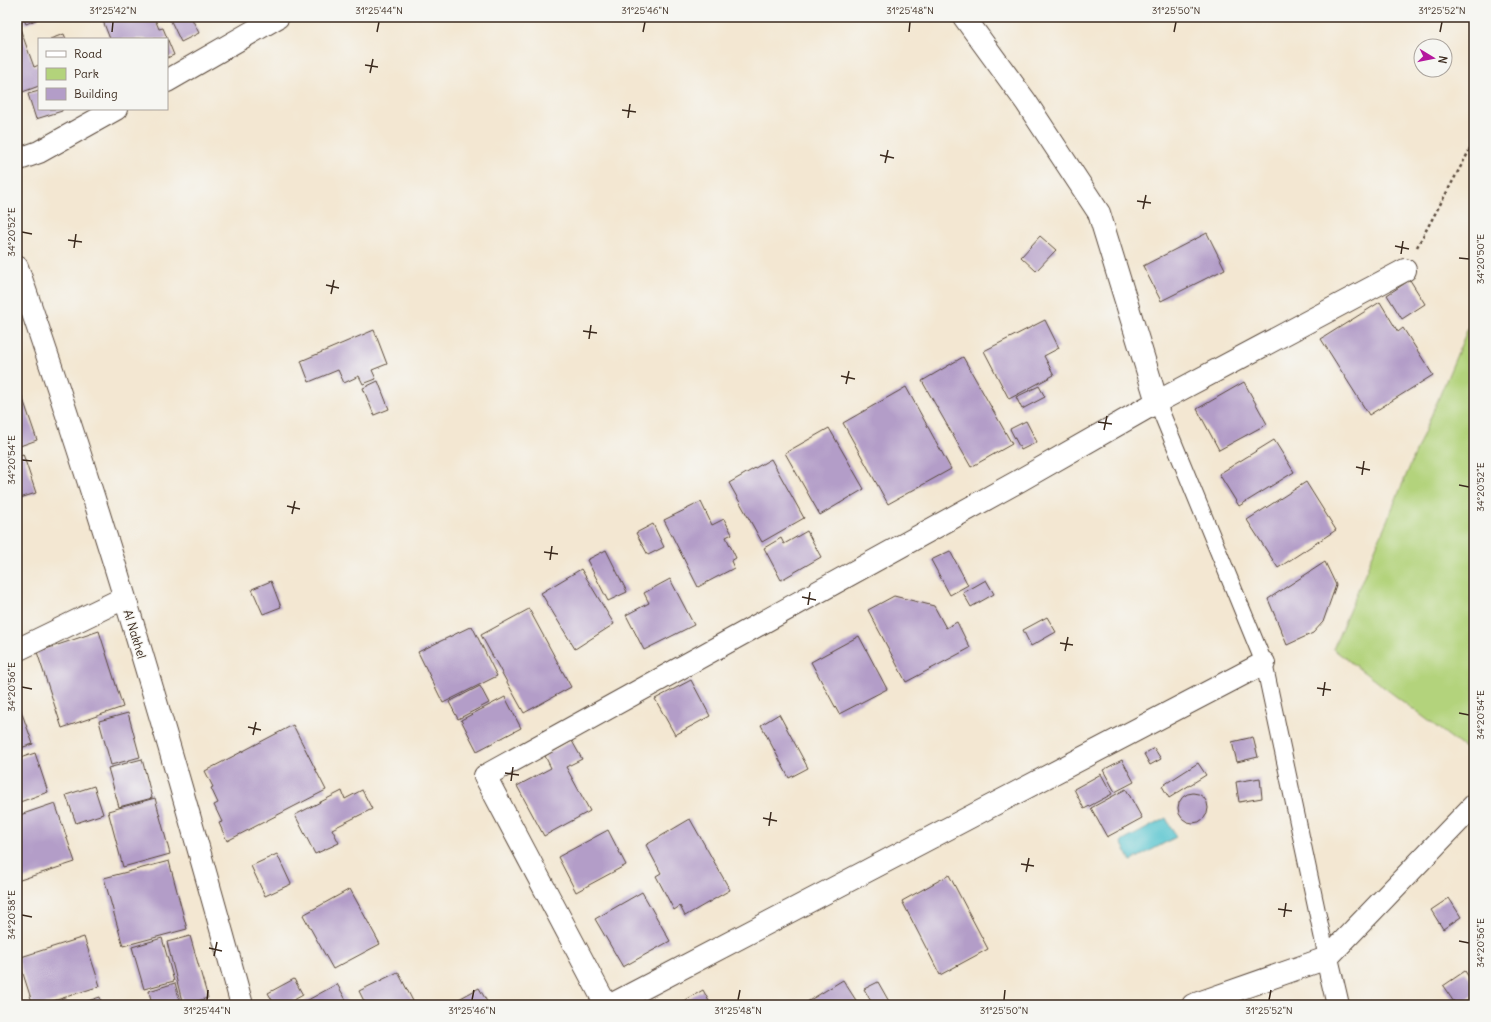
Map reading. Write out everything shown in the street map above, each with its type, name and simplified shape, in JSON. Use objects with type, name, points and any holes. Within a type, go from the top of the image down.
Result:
[{"type":"street","points":[[168,80],[278,17]]},
{"type":"street","points":[[964,17],[1026,102],[1099,213],[1157,402]]},
{"type":"street","points":[[17,160],[39,152],[114,110]]},
{"type":"street","name":"Al Nakhel","points":[[17,267],[54,373],[124,598],[200,852],[242,1005]]},
{"type":"street","points":[[606,1005],[485,776],[1017,482],[1157,402],[1405,270]]},
{"type":"street","points":[[17,650],[124,598]]},
{"type":"street","points":[[610,1005],[1264,663]]},
{"type":"street","points":[[1193,1005],[1327,958],[1474,805]]},
{"type":"street","points":[[1327,958],[1338,1005]]},
{"type":"lane","points":[[1157,402],[1264,663],[1327,958]]},
{"type":"path","points":[[1405,270],[1474,142]]},
{"type":"green space","points":[[1474,314],[1474,755],[1333,649]]},
{"type":"water","points":[[1166,818],[1176,837],[1131,861],[1121,842]]},
{"type":"building","points":[[23,17],[38,17],[38,19],[26,24]]},
{"type":"building","points":[[154,17],[159,29],[163,28],[167,38],[110,38],[103,21],[109,18]]},
{"type":"building","points":[[175,17],[191,17],[199,33],[181,42],[170,19]]},
{"type":"building","points":[[17,20],[34,67],[38,65],[38,86],[17,94]]},
{"type":"building","points":[[64,34],[66,38],[53,38]]},
{"type":"building","points":[[168,40],[174,55],[168,58]]},
{"type":"building","points":[[38,91],[38,110],[62,111],[36,119],[28,94]]},
{"type":"building","points":[[1207,233],[1225,269],[1161,301],[1143,266]]},
{"type":"building","points":[[1040,236],[1056,250],[1036,271],[1021,257]]},
{"type":"building","points":[[1410,280],[1425,304],[1402,319],[1387,295]]},
{"type":"building","points":[[1380,302],[1398,332],[1403,328],[1433,375],[1369,415],[1321,339]]},
{"type":"building","points":[[1045,320],[1059,348],[1044,356],[1054,375],[1009,399],[984,351]]},
{"type":"building","points":[[374,330],[387,364],[372,370],[376,379],[363,384],[359,376],[344,383],[338,370],[309,382],[301,361]]},
{"type":"building","points":[[963,357],[1012,444],[971,467],[922,381]]},
{"type":"building","points":[[378,381],[389,409],[374,415],[363,388]]},
{"type":"building","points":[[1244,382],[1267,424],[1219,450],[1197,409]]},
{"type":"building","points":[[1039,386],[1045,397],[1022,409],[1016,397]]},
{"type":"building","points":[[906,387],[951,469],[888,504],[843,423]]},
{"type":"building","points":[[22,396],[37,440],[17,447],[17,397]]},
{"type":"building","points":[[1026,421],[1037,442],[1021,450],[1010,429]]},
{"type":"building","points":[[829,428],[864,489],[820,515],[785,453]]},
{"type":"building","points":[[1274,440],[1294,472],[1239,506],[1219,474]]},
{"type":"building","points":[[23,454],[36,493],[17,499],[17,456]]},
{"type":"building","points":[[771,459],[804,518],[762,542],[729,483]]},
{"type":"building","points":[[1306,482],[1336,530],[1278,568],[1247,520]]},
{"type":"building","points":[[701,502],[712,525],[724,519],[732,534],[726,537],[736,558],[731,561],[734,568],[698,587],[664,520]]},
{"type":"building","points":[[653,524],[664,547],[648,555],[636,533]]},
{"type":"building","points":[[807,531],[821,557],[781,580],[764,548],[781,538],[784,544]]},
{"type":"building","points":[[606,550],[627,592],[608,601],[587,560]]},
{"type":"building","points":[[950,551],[968,585],[950,595],[931,560]]},
{"type":"building","points":[[1325,562],[1336,585],[1323,622],[1313,633],[1287,645],[1268,599]]},
{"type":"building","points":[[581,569],[614,624],[575,649],[541,593]]},
{"type":"building","points":[[670,579],[694,625],[644,650],[626,615],[649,603],[644,593]]},
{"type":"building","points":[[986,580],[994,594],[971,607],[963,593]]},
{"type":"building","points":[[271,581],[281,607],[263,614],[252,589]]},
{"type":"building","points":[[894,596],[934,606],[946,628],[957,622],[970,648],[906,682],[868,610]]},
{"type":"building","points":[[529,609],[571,687],[524,713],[481,635]]},
{"type":"building","points":[[1047,617],[1056,632],[1031,646],[1023,630]]},
{"type":"building","points":[[472,626],[497,676],[443,703],[418,652]]},
{"type":"building","points":[[99,631],[123,707],[62,728],[37,652]]},
{"type":"building","points":[[859,636],[887,689],[839,714],[811,662]]},
{"type":"building","points":[[691,680],[710,716],[675,735],[655,699]]},
{"type":"building","points":[[480,686],[489,703],[458,719],[449,702]]},
{"type":"building","points":[[505,697],[521,728],[477,751],[461,720]]},
{"type":"building","points":[[17,700],[33,744],[17,749]]},
{"type":"building","points":[[128,713],[140,757],[111,765],[99,721]]},
{"type":"building","points":[[779,714],[808,768],[789,778],[761,725]]},
{"type":"building","points":[[293,725],[326,790],[227,841],[219,823],[222,822],[214,805],[218,803],[211,788],[213,787],[205,771]]},
{"type":"building","points":[[1253,737],[1258,757],[1237,762],[1232,742]]},
{"type":"building","points":[[572,741],[582,759],[566,767],[590,811],[544,836],[517,786],[551,768],[545,756]]},
{"type":"building","points":[[1154,748],[1161,759],[1150,765],[1144,754]]},
{"type":"building","points":[[35,753],[48,792],[17,803],[17,759]]},
{"type":"building","points":[[142,759],[152,798],[119,807],[108,768]]},
{"type":"building","points":[[1122,760],[1134,782],[1115,792],[1103,770]]},
{"type":"building","points":[[1198,763],[1206,775],[1169,798],[1162,786]]},
{"type":"building","points":[[1101,774],[1112,794],[1084,809],[1074,789]]},
{"type":"building","points":[[1260,778],[1262,798],[1239,802],[1236,782]]},
{"type":"building","points":[[94,786],[103,814],[76,823],[66,795]]},
{"type":"building","points":[[1126,789],[1142,818],[1107,837],[1091,808]]},
{"type":"building","points":[[362,790],[372,809],[332,829],[339,843],[315,854],[295,815],[342,791],[345,799]]},
{"type":"building","points":[[1193,793],[1204,797],[1208,808],[1204,819],[1193,823],[1182,819],[1178,808],[1182,797]]},
{"type":"building","points":[[155,798],[170,854],[123,867],[108,811]]},
{"type":"building","points":[[55,803],[75,862],[17,881],[17,816]]},
{"type":"building","points":[[690,819],[730,890],[685,916],[680,906],[674,910],[656,876],[661,873],[646,845]]},
{"type":"building","points":[[608,830],[626,865],[576,892],[558,857]]},
{"type":"building","points":[[277,854],[291,884],[265,896],[251,866]]},
{"type":"building","points":[[169,861],[187,929],[123,946],[104,878]]},
{"type":"building","points":[[949,875],[988,949],[940,975],[902,901]]},
{"type":"building","points":[[350,889],[380,944],[333,969],[303,915]]},
{"type":"building","points":[[642,892],[670,941],[623,967],[595,919]]},
{"type":"building","points":[[1449,898],[1461,917],[1443,929],[1431,910]]},
{"type":"building","points":[[190,936],[208,998],[183,1005],[167,942]]},
{"type":"building","points":[[84,937],[100,986],[41,1005],[33,1005],[18,958]]},
{"type":"building","points":[[162,938],[174,981],[144,989],[132,947]]},
{"type":"building","points":[[1465,971],[1474,985],[1474,995],[1460,1005],[1456,1005],[1443,986]]},
{"type":"building","points":[[398,972],[415,1005],[366,1005],[359,991]]},
{"type":"building","points":[[294,979],[303,995],[285,1005],[275,1005],[268,993]]},
{"type":"building","points":[[843,980],[859,1005],[802,1005]]},
{"type":"building","points":[[878,982],[891,1005],[873,1005],[864,989]]},
{"type":"building","points":[[175,983],[181,1005],[152,1005],[149,991]]},
{"type":"building","points":[[337,984],[349,1005],[299,1005]]},
{"type":"building","points":[[479,988],[489,1005],[448,1005]]},
{"type":"building","points":[[703,990],[711,1005],[677,1005]]},
{"type":"building","points":[[100,997],[102,1005],[76,1005]]}]
